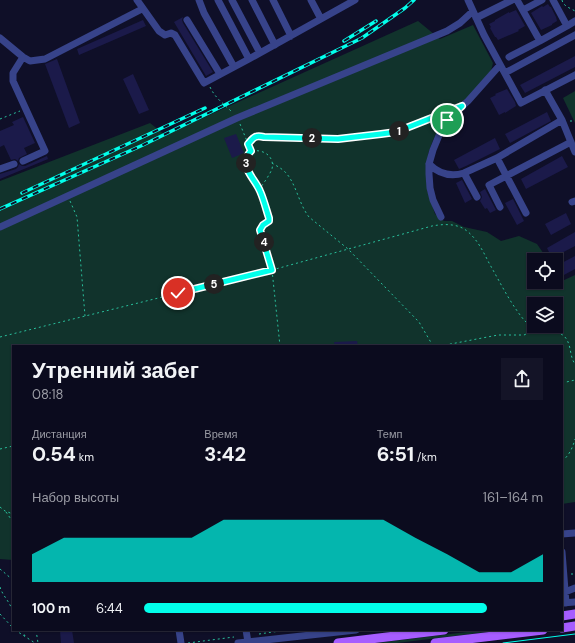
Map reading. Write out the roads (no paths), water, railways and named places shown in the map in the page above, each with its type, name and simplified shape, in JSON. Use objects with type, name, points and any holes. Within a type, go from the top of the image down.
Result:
[{"type":"main road","points":[[563,616],[575,614]]},
{"type":"main road","points":[[563,628],[575,626]]},
{"type":"main road","points":[[338,643],[436,631]]},
{"type":"main road","points":[[435,643],[534,631]]},
{"type":"street","points":[[136,0],[159,31],[165,35],[171,33],[175,35],[204,83],[353,1]]},
{"type":"street","points":[[199,0],[204,13],[234,67]]},
{"type":"street","points":[[218,0],[249,59]]},
{"type":"street","points":[[232,0],[260,53]]},
{"type":"street","points":[[252,0],[275,45]]},
{"type":"street","points":[[273,0],[291,36]]},
{"type":"street","points":[[311,0],[321,19]]},
{"type":"street","points":[[468,0],[504,73],[521,103],[575,75]]},
{"type":"street","points":[[476,18],[512,0]]},
{"type":"street","points":[[517,0],[540,41]]},
{"type":"street","points":[[523,10],[542,0]]},
{"type":"street","points":[[553,0],[567,26]]},
{"type":"street","points":[[0,38],[30,61],[45,59],[142,9]]},
{"type":"street","points":[[0,227],[237,118],[447,31],[460,23],[473,11]]},
{"type":"street","points":[[187,20],[220,74]]},
{"type":"street","points":[[509,57],[575,22]]},
{"type":"street","points":[[504,73],[575,35]]},
{"type":"street","points":[[23,57],[13,73],[12,82],[45,151],[23,161]]},
{"type":"street","points":[[440,217],[433,200],[428,174],[433,150],[447,120],[468,101],[500,65]]},
{"type":"street","points":[[545,90],[562,120],[575,152]]},
{"type":"street","points":[[429,164],[438,172],[445,174],[464,173],[496,158],[562,120]]},
{"type":"street","points":[[500,207],[488,185],[571,142]]},
{"type":"street","points":[[496,158],[526,213]]},
{"type":"street","points":[[0,169],[14,164]]},
{"type":"street","points":[[464,173],[477,197]]},
{"type":"street","points":[[563,534],[575,533]]},
{"type":"street","points":[[563,571],[564,603],[575,602]]},
{"type":"street","points":[[564,590],[575,588]]},
{"type":"street","points":[[179,631],[181,643]]},
{"type":"street","points":[[246,631],[248,642]]},
{"type":"street","points":[[238,643],[347,631]]},
{"type":"tram line","points":[[503,643],[575,634]]},
{"type":"railway","points":[[0,209],[143,145],[362,38],[414,0]]},
{"type":"railway","points":[[344,41],[376,21]]},
{"type":"railway","points":[[22,193],[205,108]]}]
